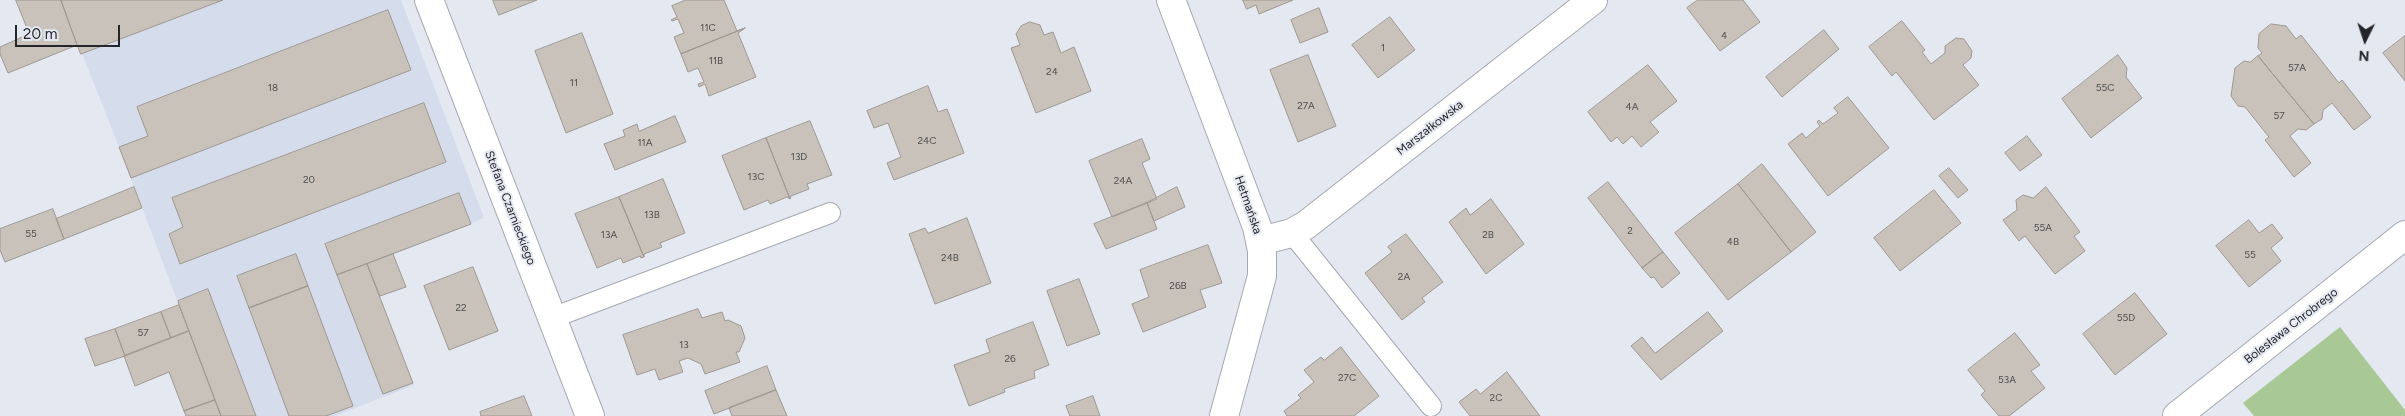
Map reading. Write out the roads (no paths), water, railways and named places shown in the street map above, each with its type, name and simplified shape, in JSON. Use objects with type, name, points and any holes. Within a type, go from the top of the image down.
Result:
[{"type":"street","name":"Stefana Czarnieckiego","points":[[429,0],[590,416]]},
{"type":"street","name":"Hetmańska","points":[[1171,0],[1257,227],[1260,240],[1262,276],[1224,416]]},
{"type":"street","name":"Marszałkowska","points":[[1260,240],[1292,233],[1306,225],[1593,0]]},
{"type":"street","name":"Bolesława Chrobrego","points":[[2177,416],[2405,235]]},
{"type":"lane","points":[[552,318],[830,213]]},
{"type":"lane","points":[[1292,233],[1431,406]]}]
